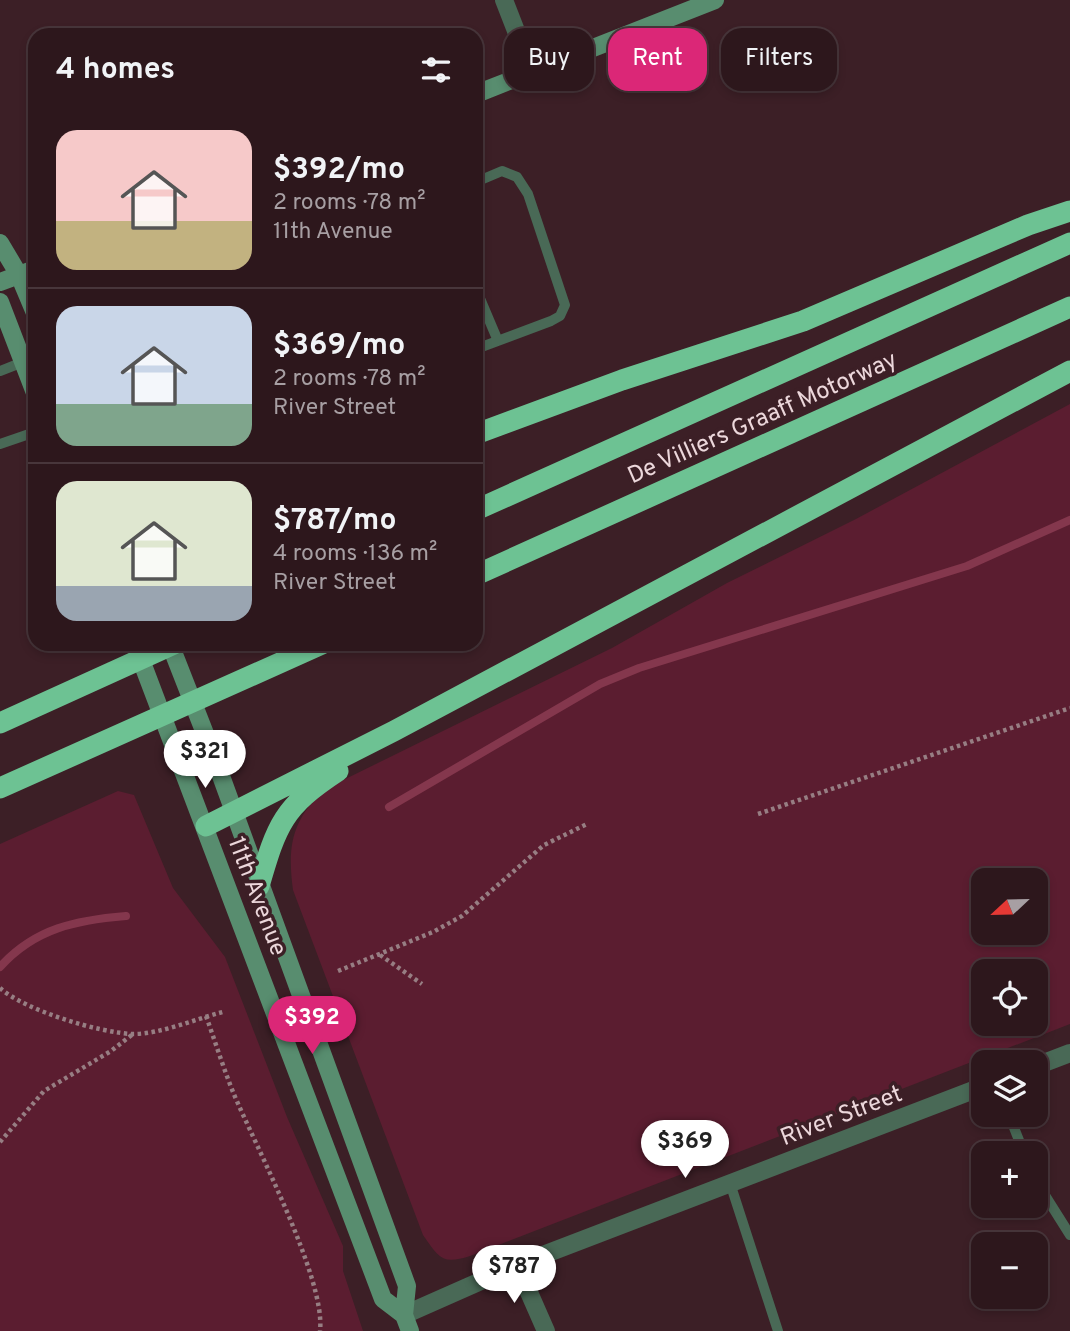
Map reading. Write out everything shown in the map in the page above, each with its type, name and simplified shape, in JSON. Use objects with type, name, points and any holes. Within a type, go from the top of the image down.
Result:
[{"type":"highway","points":[[483,431],[622,380],[803,321],[1028,225],[1070,211]]},
{"type":"highway","points":[[483,507],[1070,243]]},
{"type":"highway","name":"De Villiers Graaff Motorway","points":[[483,572],[1070,307]]},
{"type":"highway","points":[[206,826],[394,731],[1070,371]]},
{"type":"highway","points":[[0,723],[157,651]]},
{"type":"highway","points":[[0,788],[306,651]]},
{"type":"highway","points":[[259,886],[276,830],[293,804],[394,731]]},
{"type":"main road","points":[[594,48],[715,0]]},
{"type":"main road","points":[[483,91],[504,83]]},
{"type":"main road","points":[[0,243],[27,272],[0,282]]},
{"type":"main road","points":[[0,302],[28,375]]},
{"type":"main road","name":"11th Avenue","points":[[138,651],[383,1299],[407,1323]]},
{"type":"main road","name":"11th Avenue","points":[[175,651],[407,1286],[407,1323]]},
{"type":"street","points":[[504,0],[515,28]]},
{"type":"street","points":[[1048,1061],[1070,1053]]},
{"type":"street","name":"River Street","points":[[407,1323],[517,1265],[971,1091]]},
{"type":"street","points":[[517,1265],[545,1331]]},
{"type":"lane","points":[[483,179],[502,171],[517,177],[528,194],[565,305],[560,316],[551,321],[483,346]]},
{"type":"lane","points":[[483,306],[498,341]]},
{"type":"lane","points":[[0,371],[23,362]]},
{"type":"lane","points":[[0,444],[28,434]]},
{"type":"lane","points":[[730,1183],[778,1331]]},
{"type":"lane","points":[[1048,1200],[1070,1236]]},
{"type":"path","points":[[758,814],[1070,708]]},
{"type":"path","points":[[338,971],[462,916],[544,845],[587,824]]},
{"type":"path","points":[[379,954],[422,984]]},
{"type":"path","points":[[1,989],[20,1001],[58,1015],[133,1034]]},
{"type":"path","points":[[0,1142],[44,1091],[111,1051],[133,1034],[223,1012]]},
{"type":"path","points":[[206,1016],[233,1091],[305,1259],[321,1320],[320,1331]]},
{"type":"shaded area","points":[[1070,404],[1070,1024],[1048,1033],[1048,959],[971,959],[971,1036],[1039,1036],[1003,1050],[971,1050],[971,1062],[470,1256],[453,1260],[442,1258],[423,1235],[293,890],[292,847],[299,823],[325,789],[612,648],[727,583],[856,519]]},
{"type":"shaded area","points":[[118,791],[134,795],[173,888],[225,957],[287,1117],[343,1246],[343,1271],[363,1331],[0,1331],[0,844]]},
{"type":"waterway","points":[[389,807],[600,684],[639,668],[967,566],[1070,520]]},
{"type":"waterway","points":[[0,967],[28,943],[58,928],[91,920],[126,916]]}]
